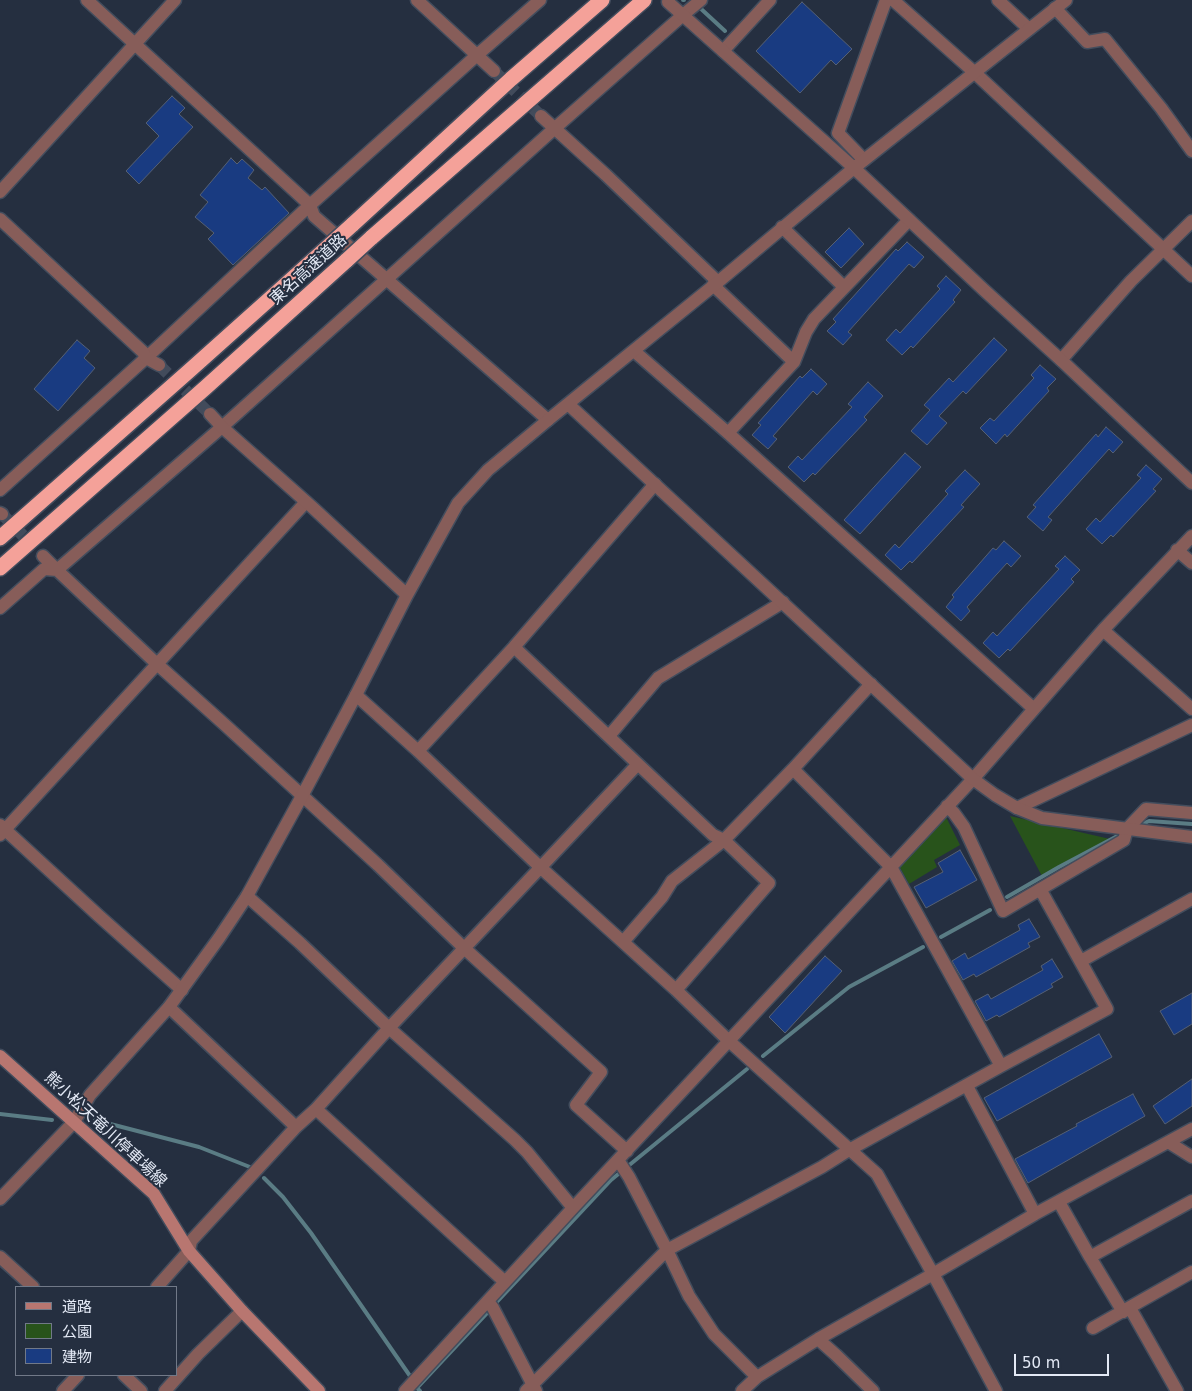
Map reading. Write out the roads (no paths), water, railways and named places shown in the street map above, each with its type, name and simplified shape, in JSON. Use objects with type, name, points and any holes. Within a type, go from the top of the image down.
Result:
[{"type":"highway","name":"東名高速道路","points":[[0,538],[331,244],[511,79],[602,0]]},
{"type":"highway","name":"東名高速道路","points":[[0,568],[198,394],[371,238],[644,0]]},
{"type":"main road","name":"熊小松天竜川停車場線","points":[[0,1056],[154,1194],[189,1251],[242,1311],[320,1391]]},
{"type":"street","points":[[87,0],[310,205],[314,216],[548,420]]},
{"type":"street","points":[[0,192],[175,0]]},
{"type":"street","points":[[417,0],[494,71]]},
{"type":"street","points":[[0,490],[146,358],[310,205],[540,0]]},
{"type":"street","points":[[0,608],[44,569],[57,570],[222,427],[555,128],[701,0]]},
{"type":"street","points":[[723,51],[770,0]]},
{"type":"street","points":[[886,0],[838,133],[859,164],[909,220],[1192,483]]},
{"type":"street","points":[[893,0],[974,72],[1192,276]]},
{"type":"street","points":[[998,0],[1029,29]]},
{"type":"street","points":[[0,1199],[74,1122],[90,1095],[169,1007],[219,938],[247,896],[356,695],[407,595],[458,504],[488,470],[859,164],[1066,0]]},
{"type":"street","points":[[668,2],[723,51],[859,164]]},
{"type":"street","points":[[1055,8],[1086,42],[1106,39],[1161,108],[1192,151]]},
{"type":"street","points":[[541,116],[794,362]]},
{"type":"street","points":[[0,219],[143,352],[146,358],[159,365]]},
{"type":"street","points":[[728,433],[794,362],[806,332],[814,319],[909,220]]},
{"type":"street","points":[[1061,360],[1131,282],[1192,221]]},
{"type":"street","points":[[782,227],[844,287]]},
{"type":"street","points":[[634,351],[728,433],[1034,709]]},
{"type":"street","points":[[568,404],[973,779],[995,795],[1018,808],[1042,818],[1126,831],[1144,831],[1192,837]]},
{"type":"street","points":[[210,414],[407,595]]},
{"type":"street","points":[[418,751],[514,647],[655,484]]},
{"type":"street","points":[[182,990],[2,830],[306,502]]},
{"type":"street","points":[[405,1391],[491,1305],[505,1282],[973,779],[1103,630],[1192,536]]},
{"type":"street","points":[[1178,550],[1192,563]]},
{"type":"street","points":[[43,556],[157,664],[378,865],[464,948],[601,1072],[576,1104],[622,1158],[629,1177],[689,1296],[714,1334],[756,1377]]},
{"type":"street","points":[[609,736],[658,678],[783,602]]},
{"type":"street","points":[[1103,630],[1192,709]]},
{"type":"street","points":[[514,647],[713,835],[724,840],[769,883],[676,990]]},
{"type":"street","points":[[623,942],[662,898],[672,881],[724,840],[793,769],[871,684]]},
{"type":"street","points":[[356,695],[729,1041],[877,1174],[934,1274],[996,1391]]},
{"type":"street","points":[[1018,808],[1192,725]]},
{"type":"street","points":[[158,1286],[189,1251],[191,1241],[638,764]]},
{"type":"street","points":[[793,769],[890,868],[1001,1066]]},
{"type":"street","points":[[947,806],[964,827],[1003,911],[1040,889],[1126,831],[1146,809],[1192,813]]},
{"type":"street","points":[[491,1305],[532,1389],[667,1250],[822,1167],[849,1150],[1107,1009],[1040,889]]},
{"type":"street","points":[[247,896],[300,943],[389,1028],[515,1140],[573,1208]]},
{"type":"street","points":[[1081,961],[1192,899]]},
{"type":"street","points":[[169,1007],[296,1127]]},
{"type":"street","points":[[967,1086],[1035,1214]]},
{"type":"street","points":[[316,1109],[505,1282]]},
{"type":"street","points":[[742,1391],[756,1377],[818,1339],[934,1274],[1035,1214],[1192,1129]]},
{"type":"street","points":[[1168,1142],[1192,1157]]},
{"type":"street","points":[[1090,1257],[1192,1201]]},
{"type":"street","points":[[1059,1202],[1090,1257],[1177,1391]]},
{"type":"street","points":[[0,1257],[32,1286]]},
{"type":"street","points":[[1093,1328],[1192,1272]]},
{"type":"street","points":[[178,1376],[242,1311]]},
{"type":"street","points":[[818,1339],[873,1391]]},
{"type":"street","points":[[63,1391],[77,1376]]},
{"type":"street","points":[[125,1376],[141,1391]]},
{"type":"street","points":[[164,1391],[178,1376]]},
{"type":"waterway","points":[[699,7],[725,31]]},
{"type":"waterway","points":[[1138,826],[1149,821],[1192,824]]},
{"type":"waterway","points":[[1007,897],[1123,833]]},
{"type":"waterway","points":[[941,937],[990,910]]},
{"type":"waterway","points":[[763,1056],[849,987],[923,947]]},
{"type":"waterway","points":[[495,1304],[611,1180],[747,1069]]},
{"type":"waterway","points":[[0,1114],[52,1120]]},
{"type":"waterway","points":[[95,1120],[199,1147],[255,1169]]},
{"type":"waterway","points":[[264,1178],[283,1197],[311,1233],[410,1376]]},
{"type":"waterway","points":[[420,1391],[417,1388],[490,1310]]},
{"type":"tunnel","points":[[494,71],[541,116]]},
{"type":"tunnel","points":[[159,365],[210,414]]},
{"type":"tunnel","points":[[2,514],[43,556]]}]
